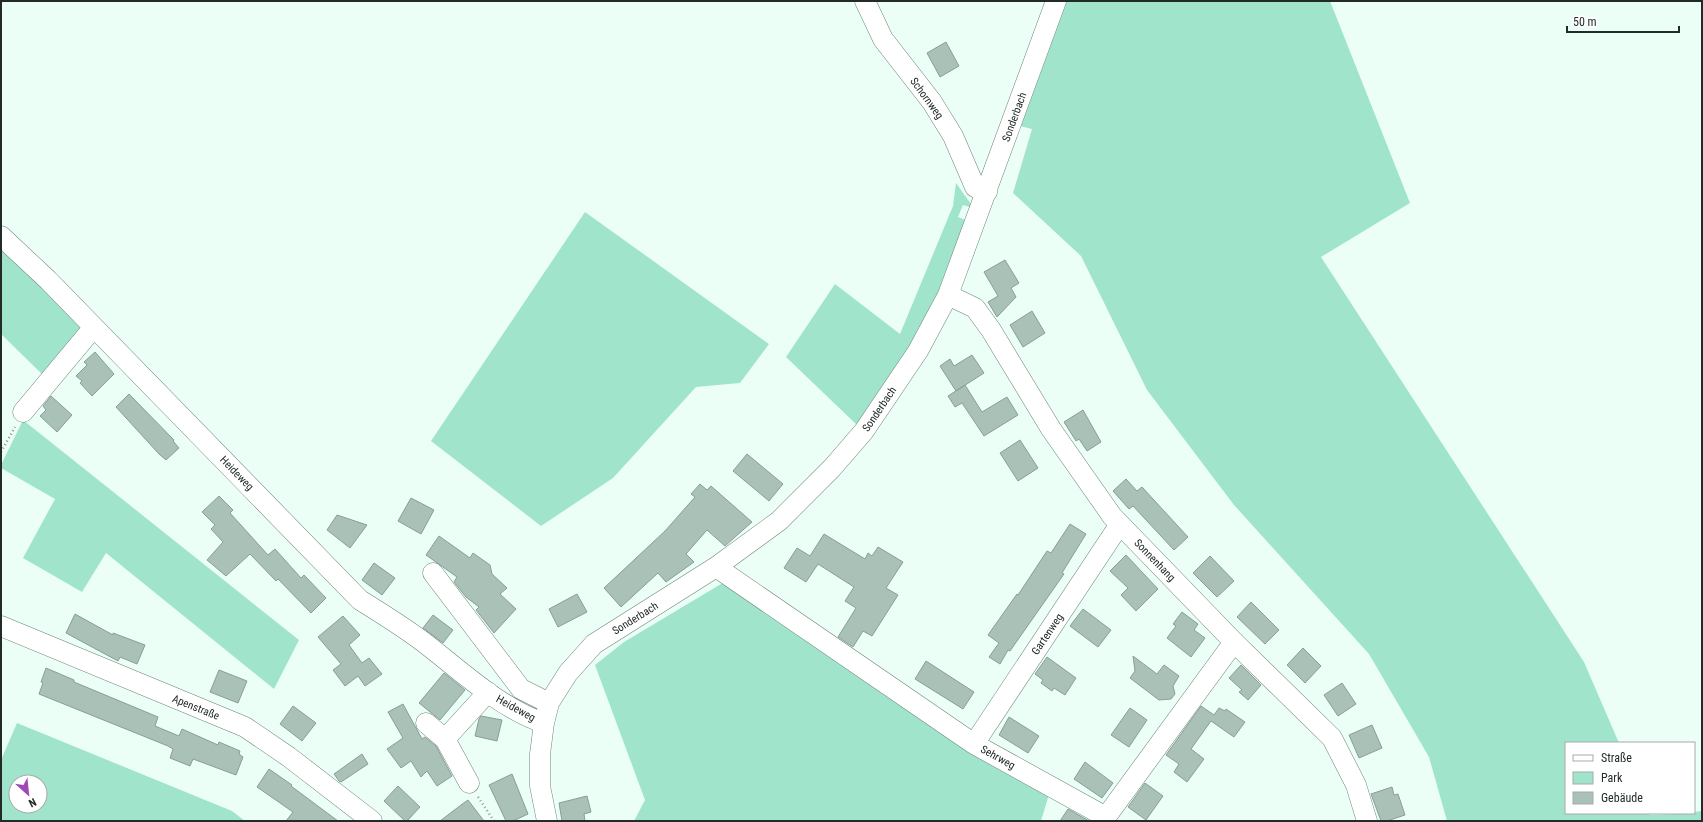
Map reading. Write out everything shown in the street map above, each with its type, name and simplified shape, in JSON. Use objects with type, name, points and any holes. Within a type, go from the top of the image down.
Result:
[{"type":"street","name":"Schornweg","points":[[865,1],[883,39],[932,102],[953,136],[974,187],[987,192]]},
{"type":"street","name":"Sonderbach","points":[[547,821],[540,786],[540,754],[544,723],[549,703],[568,673],[594,644],[716,567],[779,521],[832,468],[864,431],[918,351],[948,295],[1056,1]]},
{"type":"street","name":"Heideweg","points":[[1,236],[48,280],[360,600],[420,639],[488,692],[528,718],[544,723]]},
{"type":"street","name":"Sonnenhang","points":[[948,295],[975,308],[991,330],[1051,429],[1112,516],[1234,642],[1332,738],[1356,785],[1367,821]]},
{"type":"street","points":[[23,412],[94,327]]},
{"type":"street","name":"Gartenweg","points":[[974,744],[1120,524]]},
{"type":"street","name":"Sehrweg","points":[[716,567],[974,744],[1106,819],[1234,642]]},
{"type":"street","points":[[433,573],[521,689],[549,703]]},
{"type":"street","name":"Apenstraße","points":[[1,626],[245,727],[289,758],[372,821]]},
{"type":"street","name":"Heideweg","points":[[445,738],[488,692]]},
{"type":"street","points":[[426,723],[445,738],[469,783]]},
{"type":"path","points":[[1,452],[23,412]]},
{"type":"path","points":[[469,783],[494,821]]},
{"type":"green space","points":[[1063,1],[1330,1],[1410,203],[1321,257],[1584,662],[1619,742],[1565,742],[1565,814],[1650,815],[1695,814],[1695,812],[1702,811],[1702,821],[1447,821],[1429,757],[1369,654],[1234,505],[1147,390],[1081,256],[1013,193],[1032,129],[1020,126]]},
{"type":"green space","points":[[956,183],[973,208],[963,205],[958,217],[968,221],[941,292],[912,344],[857,425],[786,357],[835,284],[900,334],[953,206]]},
{"type":"green space","points":[[585,212],[769,344],[740,383],[696,387],[613,478],[541,526],[431,441]]},
{"type":"green space","points":[[1,247],[86,328],[46,378],[1,334]]},
{"type":"green space","points":[[23,420],[299,640],[274,689],[106,553],[82,592],[23,558],[55,499],[1,468],[1,465]]},
{"type":"green space","points":[[726,581],[1050,791],[1041,821],[634,821],[645,800],[595,665],[624,642]]},
{"type":"green space","points":[[17,723],[232,811],[245,821],[1,821],[1,760]]},
{"type":"building","points":[[946,42],[959,66],[940,77],[927,53]]},
{"type":"building","points":[[1005,260],[1019,283],[1011,288],[1016,297],[997,317],[988,302],[998,296],[984,272]]},
{"type":"building","points":[[1032,311],[1045,333],[1023,347],[1010,325]]},
{"type":"building","points":[[95,352],[114,374],[92,396],[80,383],[82,381],[76,376],[87,365],[84,362]]},
{"type":"building","points":[[972,355],[984,373],[956,391],[940,366],[950,359],[954,366]]},
{"type":"building","points":[[965,385],[982,412],[1007,397],[1018,415],[984,436],[962,403],[955,407],[948,396]]},
{"type":"building","points":[[129,394],[174,440],[173,441],[179,448],[166,460],[116,407]]},
{"type":"building","points":[[51,396],[72,415],[57,432],[40,416],[46,410],[43,406]]},
{"type":"building","points":[[1083,410],[1101,442],[1087,451],[1079,439],[1076,441],[1064,422]]},
{"type":"building","points":[[1020,440],[1038,468],[1018,481],[1000,453]]},
{"type":"building","points":[[747,454],[783,484],[769,501],[733,471]]},
{"type":"building","points":[[1126,479],[1137,491],[1142,487],[1188,537],[1174,550],[1133,506],[1129,509],[1113,491]]},
{"type":"building","points":[[700,484],[707,490],[711,486],[752,522],[725,546],[707,530],[686,554],[694,562],[666,582],[658,573],[621,607],[604,588],[665,531],[695,497],[691,494]]},
{"type":"building","points":[[219,496],[233,510],[230,513],[268,555],[275,549],[301,578],[304,575],[326,598],[311,613],[278,579],[276,581],[250,554],[226,576],[207,560],[223,542],[211,529],[215,525],[202,512]]},
{"type":"building","points":[[411,498],[434,510],[421,534],[398,521]]},
{"type":"building","points":[[337,515],[367,525],[350,548],[327,530]]},
{"type":"building","points":[[1070,524],[1086,534],[1062,573],[1064,574],[1010,651],[1008,650],[1000,664],[989,657],[999,643],[988,635],[1017,594],[1018,595],[1047,551],[1051,553]]},
{"type":"building","points":[[824,534],[865,559],[868,553],[872,556],[878,547],[903,562],[886,588],[898,595],[872,636],[863,631],[853,647],[838,637],[856,608],[845,601],[854,587],[818,564],[806,582],[784,568],[797,548],[810,556]]},
{"type":"building","points":[[439,536],[470,558],[473,553],[490,565],[492,574],[507,588],[500,594],[516,609],[494,633],[476,610],[479,607],[466,597],[454,582],[457,577],[426,555]]},
{"type":"building","points":[[1126,555],[1158,589],[1136,611],[1121,595],[1128,588],[1110,571]]},
{"type":"building","points":[[1210,556],[1234,581],[1217,597],[1193,573]]},
{"type":"building","points":[[374,563],[395,578],[382,595],[362,580]]},
{"type":"building","points":[[577,594],[587,612],[558,627],[549,609]]},
{"type":"building","points":[[1251,602],[1279,630],[1265,644],[1237,617]]},
{"type":"building","points":[[1083,609],[1111,630],[1098,647],[1070,626]]},
{"type":"building","points":[[1182,612],[1198,624],[1194,630],[1205,638],[1191,657],[1167,638],[1176,626],[1173,624]]},
{"type":"building","points":[[75,614],[113,635],[113,633],[145,645],[137,664],[120,657],[118,661],[66,633]]},
{"type":"building","points":[[433,615],[453,630],[443,643],[423,628]]},
{"type":"building","points":[[343,616],[360,635],[349,645],[362,663],[369,658],[382,674],[365,686],[358,676],[345,686],[333,670],[341,664],[318,637]]},
{"type":"building","points":[[1303,648],[1321,666],[1305,683],[1287,665]]},
{"type":"building","points":[[1133,656],[1157,674],[1164,665],[1179,676],[1173,686],[1175,694],[1171,699],[1159,700],[1130,678],[1135,671]]},
{"type":"building","points":[[1047,657],[1076,678],[1065,695],[1054,688],[1052,691],[1041,683],[1043,680],[1035,674]]},
{"type":"building","points":[[926,661],[974,692],[963,709],[915,679]]},
{"type":"building","points":[[1241,665],[1261,685],[1248,700],[1239,692],[1242,690],[1229,678]]},
{"type":"building","points":[[46,668],[74,680],[74,682],[158,717],[155,726],[179,736],[182,729],[218,745],[219,742],[240,751],[239,754],[243,757],[236,775],[193,759],[190,766],[170,758],[173,749],[168,746],[39,694]]},
{"type":"building","points":[[219,670],[247,681],[238,703],[210,692]]},
{"type":"building","points":[[444,673],[465,690],[440,720],[419,703]]},
{"type":"building","points":[[1342,683],[1356,704],[1338,716],[1324,695]]},
{"type":"building","points":[[403,704],[422,739],[425,737],[436,746],[452,776],[437,786],[427,771],[421,777],[411,761],[401,768],[387,749],[403,738],[388,712]]},
{"type":"building","points":[[293,706],[316,723],[302,741],[280,724]]},
{"type":"building","points":[[1201,706],[1214,715],[1219,708],[1225,711],[1226,709],[1245,722],[1234,737],[1211,721],[1191,749],[1204,759],[1187,782],[1174,772],[1179,764],[1166,755]]},
{"type":"building","points":[[1130,708],[1147,720],[1129,747],[1111,735]]},
{"type":"building","points":[[481,716],[502,720],[497,741],[475,736]]},
{"type":"building","points":[[1009,717],[1039,736],[1028,753],[999,735]]},
{"type":"building","points":[[1372,725],[1382,748],[1359,758],[1349,735]]},
{"type":"building","points":[[362,754],[368,764],[341,782],[339,781],[334,774]]},
{"type":"building","points":[[1085,762],[1113,783],[1102,798],[1074,779]]},
{"type":"building","points":[[269,769],[338,821],[286,821],[293,812],[257,787]]},
{"type":"building","points":[[512,774],[528,814],[513,821],[506,821],[489,785]]},
{"type":"building","points":[[1145,783],[1163,796],[1146,820],[1128,807]]},
{"type":"building","points":[[398,786],[420,807],[407,821],[405,821],[384,801]]},
{"type":"building","points":[[1392,787],[1394,795],[1398,794],[1405,815],[1387,821],[1381,821],[1371,794]]},
{"type":"building","points":[[587,796],[591,812],[584,814],[585,821],[562,821],[559,803]]},
{"type":"building","points":[[468,800],[484,821],[440,821],[461,805]]},
{"type":"building","points":[[1068,809],[1089,821],[1060,821]]}]
